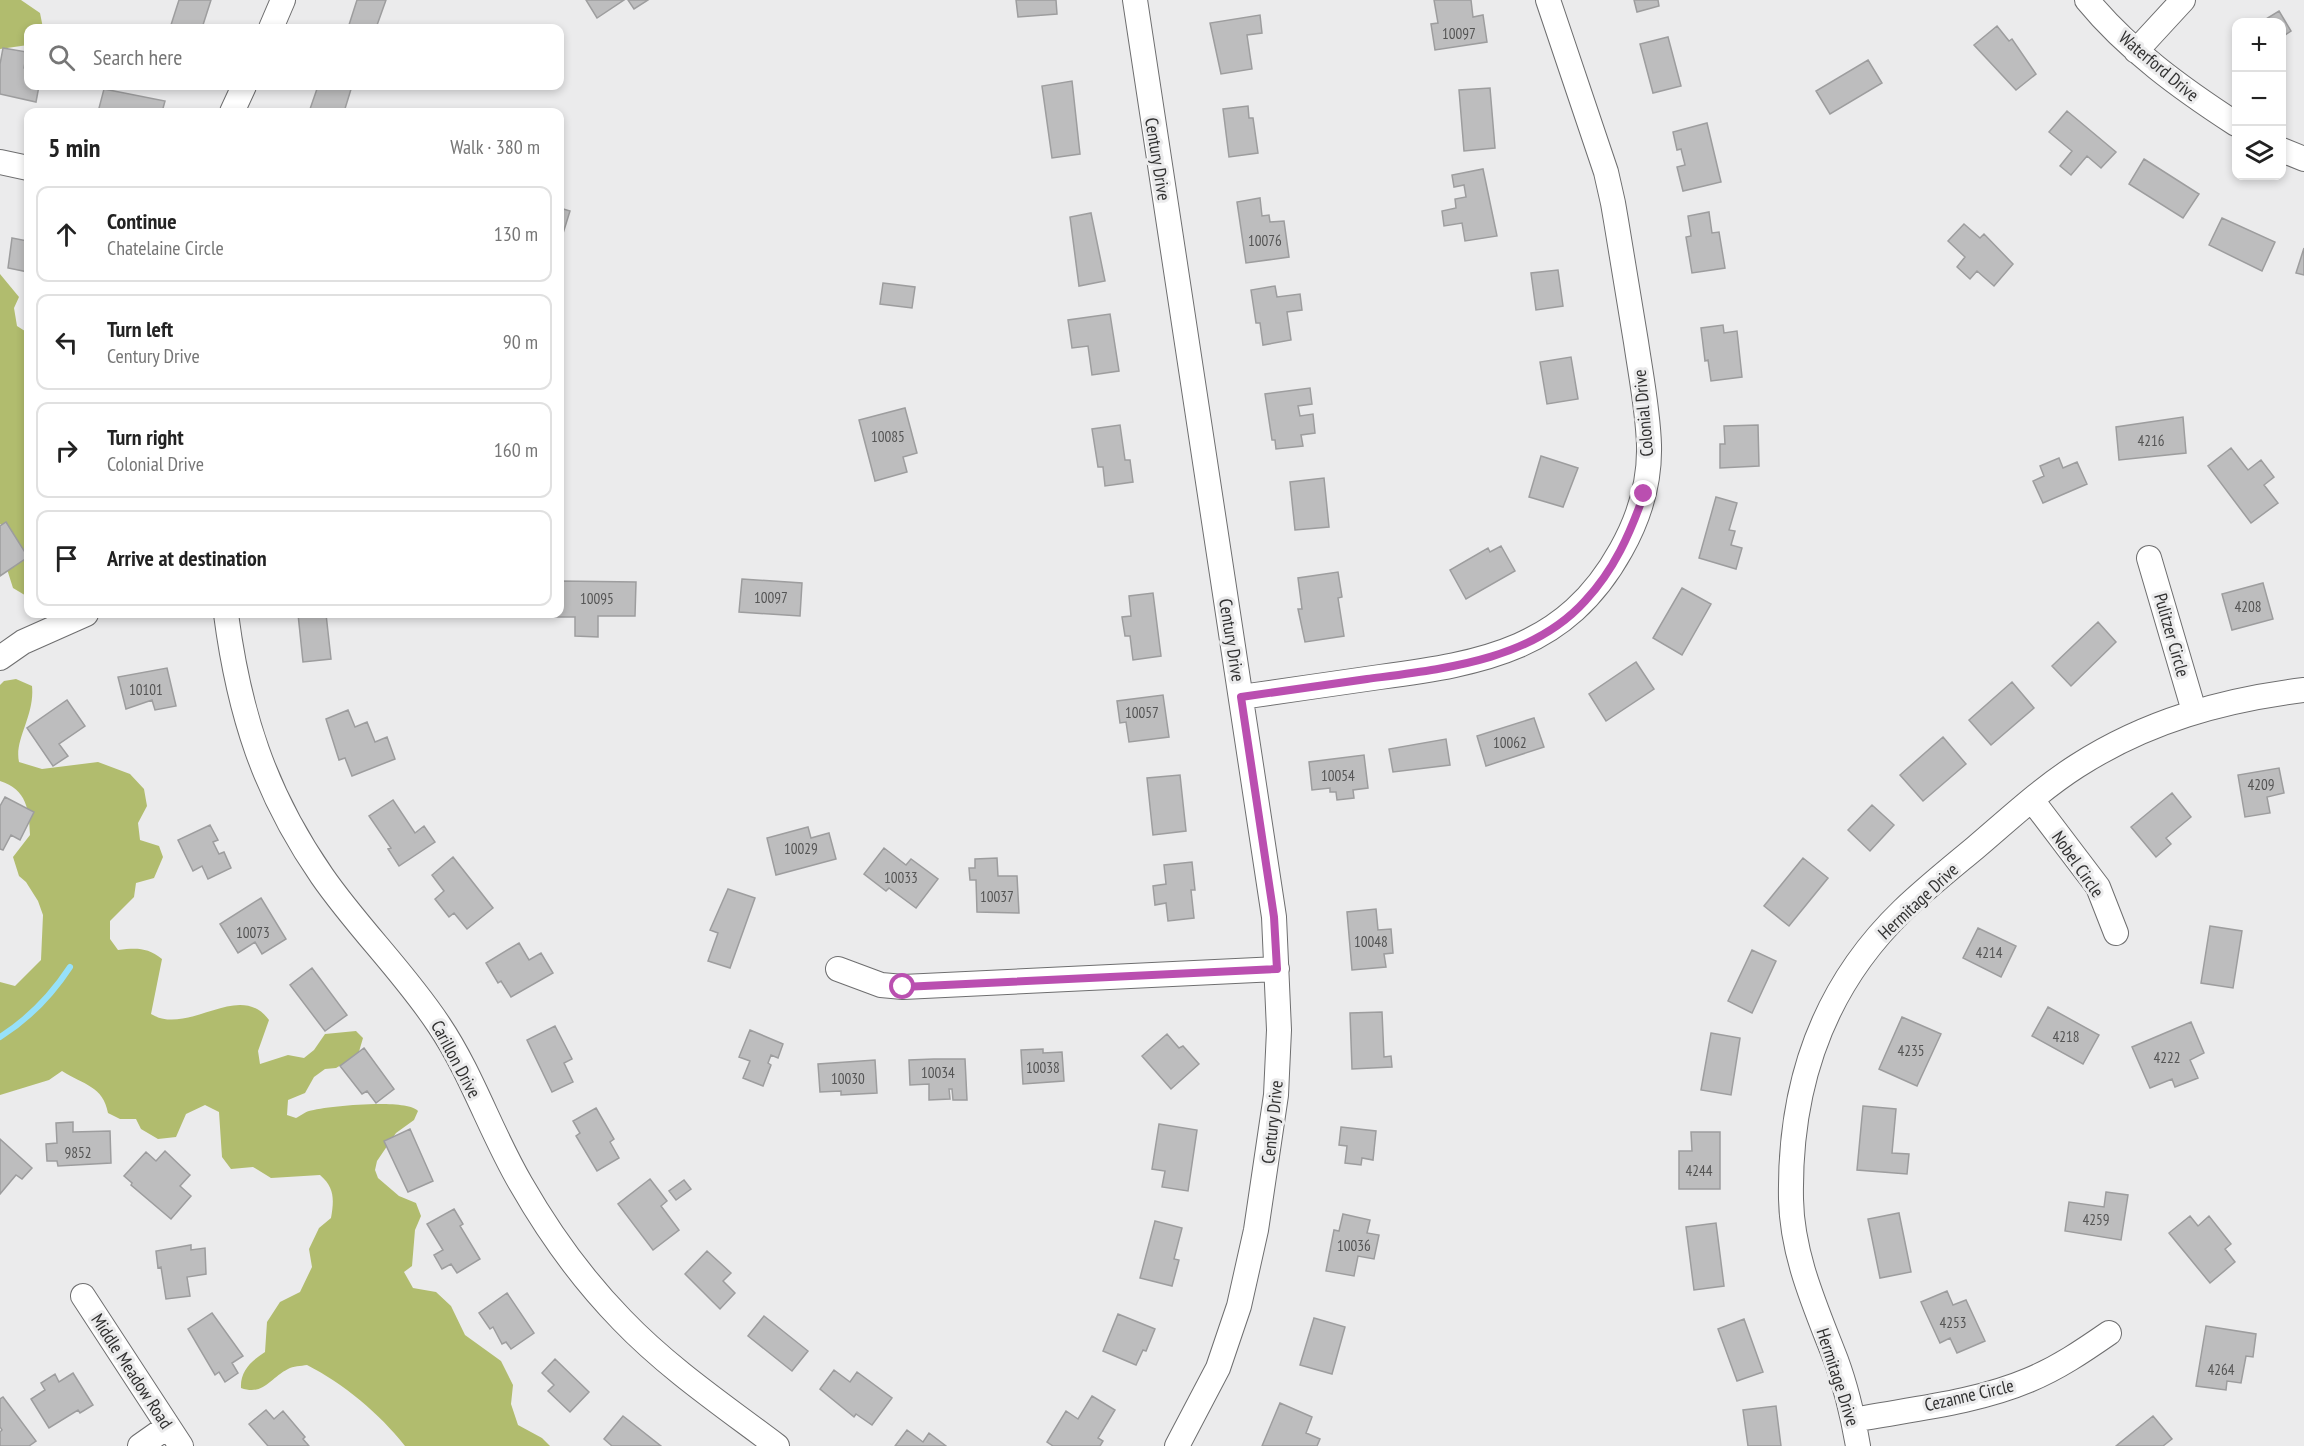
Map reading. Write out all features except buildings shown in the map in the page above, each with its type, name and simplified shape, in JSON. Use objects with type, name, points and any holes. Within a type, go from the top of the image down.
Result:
[{"type":"street","points":[[273,24],[284,0]]},
{"type":"street","name":"Century Drive","points":[[1135,0],[1274,917],[1279,1030],[1276,1095],[1256,1230],[1239,1306],[1218,1368],[1177,1446]]},
{"type":"street","name":"Colonial Drive","points":[[1241,697],[1440,669],[1517,648],[1554,627],[1584,602],[1610,571],[1631,532],[1644,494],[1649,447],[1645,400],[1606,172],[1548,0]]},
{"type":"street","name":"Waterford Drive","points":[[2086,0],[2136,51],[2190,94],[2232,121]]},
{"type":"street","points":[[2136,51],[2182,0]]},
{"type":"street","points":[[234,108],[242,90]]},
{"type":"street","points":[[2286,152],[2304,159]]},
{"type":"street","points":[[0,162],[24,167]]},
{"type":"street","name":"Pulitzer Circle","points":[[2149,558],[2194,711]]},
{"type":"street","points":[[0,658],[23,642],[77,618]]},
{"type":"street","name":"Carillon Drive","points":[[227,618],[235,677],[251,735],[269,783],[294,833],[323,877],[418,992],[446,1035],[497,1142],[554,1237],[622,1321],[693,1384],[777,1446]]},
{"type":"street","name":"Hermitage Drive","points":[[1858,1446],[1837,1362],[1808,1292],[1791,1202],[1799,1098],[1812,1048],[1833,1000],[1856,963],[1904,909],[2031,800],[2076,766],[2114,744],[2159,723],[2194,711],[2252,697],[2304,690]]},
{"type":"street","name":"Nobel Circle","points":[[2031,800],[2098,888],[2116,933]]},
{"type":"street","points":[[838,969],[881,985],[903,987],[1277,969]]},
{"type":"street","name":"Middle Meadow Road","points":[[83,1296],[174,1436]]},
{"type":"street","name":"Cezanne Circle","points":[[1853,1420],[2002,1389],[2068,1361],[2109,1333]]},
{"type":"street","points":[[140,1446],[174,1436]]},
{"type":"green space","points":[[0,0],[21,0],[40,13],[42,24],[24,24],[24,46],[0,49]]},
{"type":"green space","points":[[0,274],[19,297],[14,308],[17,326],[24,330],[24,595],[13,588],[6,566],[5,527],[0,524]]},
{"type":"green space","points":[[16,679],[32,686],[31,707],[19,745],[19,762],[42,769],[98,762],[130,774],[144,789],[147,806],[138,823],[140,840],[159,846],[163,857],[154,878],[136,883],[134,897],[110,921],[110,939],[118,950],[141,949],[162,959],[151,1014],[165,1019],[181,1019],[228,1006],[243,1005],[257,1009],[269,1020],[258,1051],[260,1064],[288,1055],[304,1058],[314,1050],[325,1034],[356,1031],[363,1038],[358,1055],[336,1068],[325,1069],[314,1077],[305,1093],[288,1100],[287,1115],[296,1118],[318,1109],[366,1104],[399,1105],[418,1111],[414,1120],[396,1133],[377,1161],[375,1170],[378,1178],[399,1196],[416,1203],[421,1216],[415,1230],[412,1266],[404,1272],[413,1288],[436,1292],[451,1306],[465,1335],[501,1361],[513,1385],[511,1404],[518,1425],[542,1438],[550,1446],[405,1446],[360,1400],[307,1365],[288,1369],[256,1390],[241,1388],[242,1376],[247,1367],[265,1352],[267,1322],[280,1302],[300,1292],[312,1267],[309,1249],[319,1228],[331,1218],[332,1212],[331,1190],[325,1180],[320,1175],[271,1178],[253,1167],[231,1169],[222,1157],[219,1112],[205,1105],[186,1114],[176,1137],[158,1139],[141,1129],[136,1119],[120,1119],[108,1113],[102,1097],[97,1092],[62,1071],[49,1080],[0,1095],[0,982],[15,986],[41,960],[43,915],[38,901],[26,882],[19,876],[13,857],[30,835],[25,802],[16,790],[0,781],[0,685],[4,681]]},
{"type":"waterway","points":[[0,1037],[39,1006],[70,967]]},
{"type":"route","points":[[903,987],[1277,969],[1274,917],[1241,697],[1440,669],[1517,648],[1554,627],[1584,602],[1610,571],[1631,532],[1644,494]]}]
